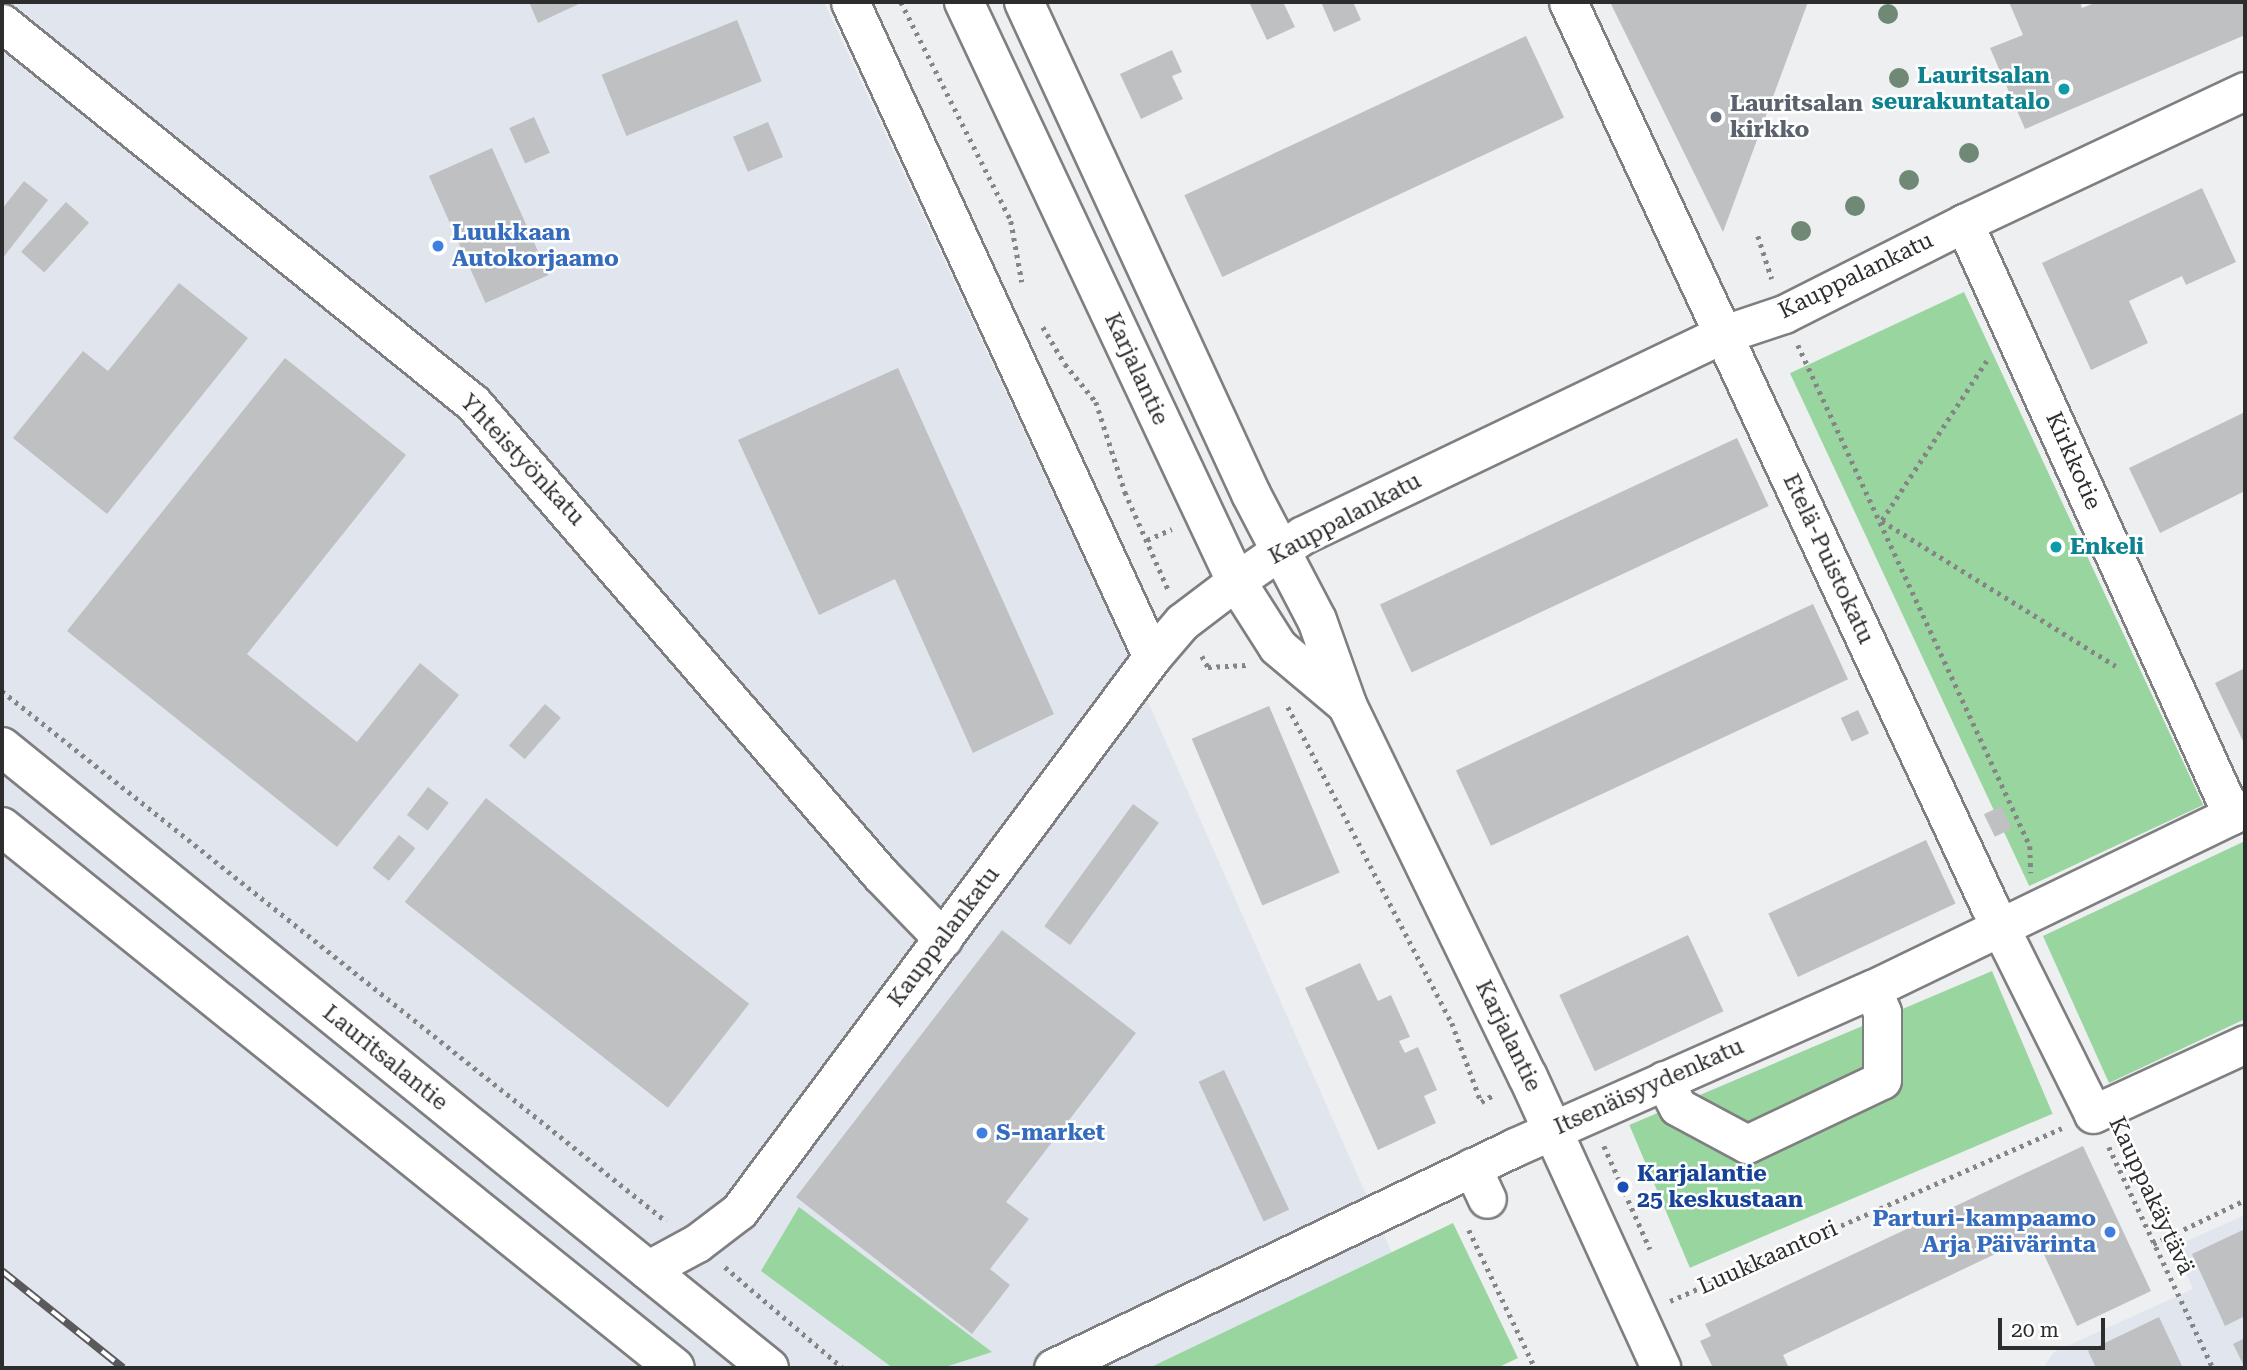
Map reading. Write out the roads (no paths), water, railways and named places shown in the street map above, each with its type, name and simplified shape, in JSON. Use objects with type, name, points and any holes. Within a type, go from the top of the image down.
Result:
[{"type":"main road","name":"Karjalantie","points":[[964,2],[1236,581],[1278,647],[1349,707]]},
{"type":"main road","name":"Karjalantie","points":[[1024,2],[1278,550],[1317,620],[1349,707],[1528,1077],[1661,1368]]},
{"type":"main road","name":"Lauritsalantie","points":[[2,747],[769,1368]]},
{"type":"main road","points":[[2,827],[674,1368]]},
{"type":"street","points":[[850,2],[1152,657]]},
{"type":"street","name":"Etelä-Puistokatu","points":[[1568,2],[1721,335],[2000,926],[2082,1119],[2245,1044]]},
{"type":"street","name":"Yhteistyönkatu","points":[[2,23],[473,403],[881,875],[943,939]]},
{"type":"street","name":"Kauppalankatu","points":[[647,1270],[697,1243],[739,1211],[1152,657],[1182,622],[1278,550],[1721,335],[1784,314],[1964,223],[2245,91]]},
{"type":"street","name":"Kirkkotie","points":[[1964,223],[2239,812]]},
{"type":"street","name":"Itsenäisyydenkatu","points":[[1053,1368],[1474,1195],[1552,1130],[1872,989],[2239,812]]},
{"type":"street","points":[[1664,1080],[1678,1107],[1747,1144],[1882,1080],[1882,1012],[1872,989]]},
{"type":"railway","points":[[2,1271],[123,1368]]},
{"type":"place","name":"Lauritsalan seurakuntatalo","points":[[2064,89]]},
{"type":"place","name":"Lauritsalan kirkko","points":[[1716,117]]},
{"type":"place","name":"Luukkaan Autokorjaamo","points":[[438,246]]},
{"type":"place","name":"Enkeli","points":[[2056,547]]},
{"type":"place","name":"S-market","points":[[982,1133]]},
{"type":"place","name":"Karjalantie 25 keskustaan","points":[[1623,1187]]},
{"type":"place","name":"Parturi-kampaamo Arja Päivärinta","points":[[2110,1232]]}]
